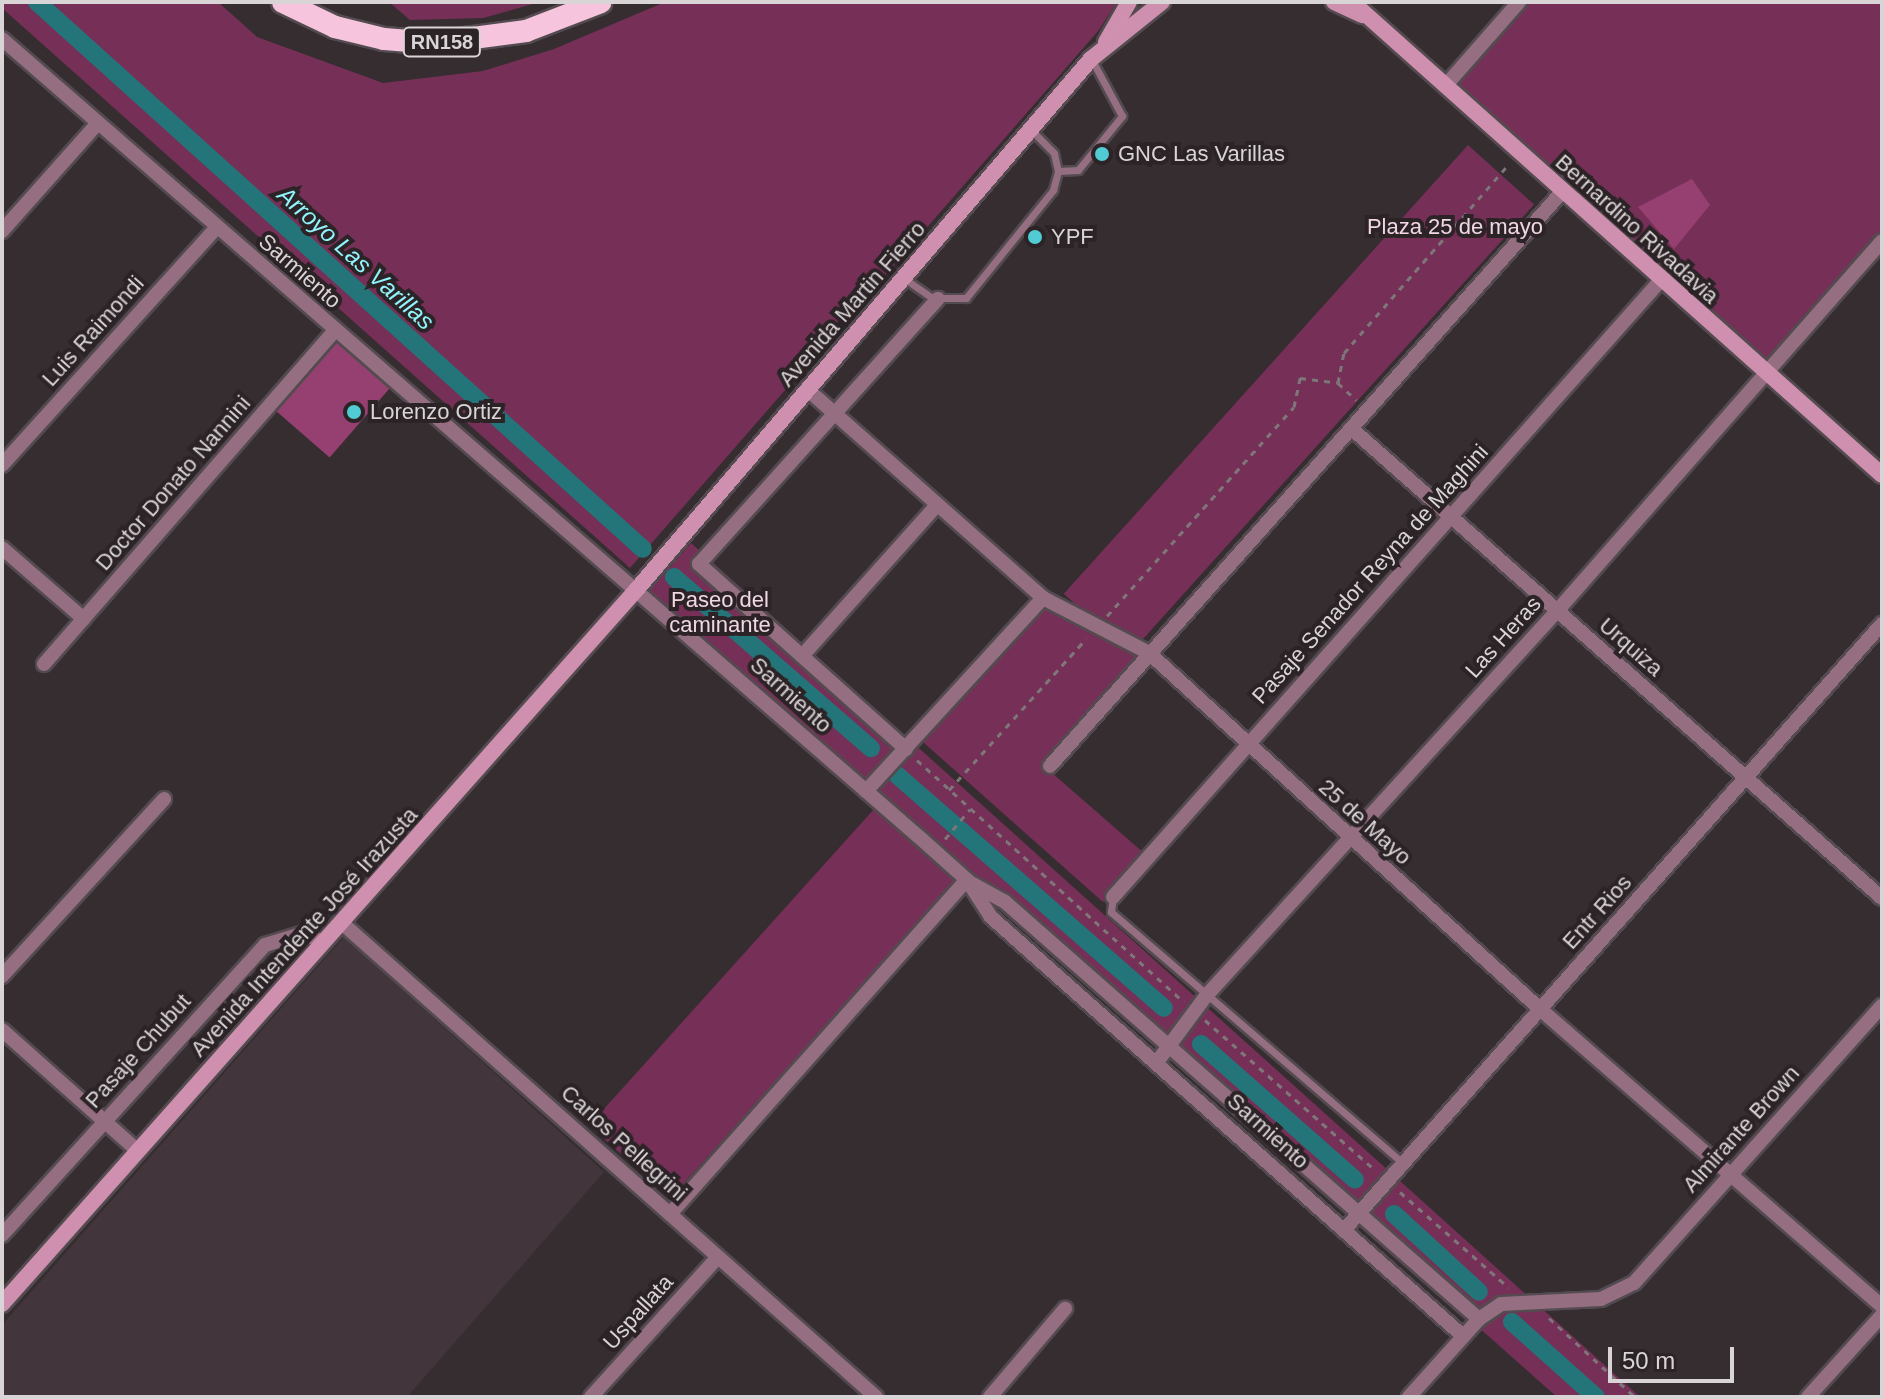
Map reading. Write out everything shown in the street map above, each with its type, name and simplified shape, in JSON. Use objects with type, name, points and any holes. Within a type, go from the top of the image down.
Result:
[{"type":"highway","name":"RN158","points":[[283,2],[335,27],[384,39],[435,43],[526,31],[601,2]]},
{"type":"main road","name":"Avenida Martin Fierro","points":[[637,589],[1096,55],[1129,2]]},
{"type":"main road","name":"Avenida Martin Fierro","points":[[1096,55],[1162,2]]},
{"type":"main road","name":"Bernardino Rivadavia","points":[[1334,2],[1363,16]]},
{"type":"main road","name":"Bernardino Rivadavia","points":[[1352,2],[1363,16],[1446,85],[1518,153],[1882,475]]},
{"type":"main road","name":"Avenida Intendente José Irazusta","points":[[2,1304],[637,589]]},
{"type":"street","points":[[1446,85],[1519,2]]},
{"type":"street","name":"Sarmiento","points":[[2,39],[335,331],[637,589],[967,880],[991,917],[1463,1336]]},
{"type":"street","points":[[2,231],[97,124]]},
{"type":"street","points":[[1050,766],[1562,192]]},
{"type":"street","name":"Luis Raimondi","points":[[2,465],[217,227]]},
{"type":"street","name":"Las Heras","points":[[1157,1062],[1206,996],[1557,611],[1882,241]]},
{"type":"street","name":"Pasaje Senador Reyna de Maghini","points":[[1113,897],[1661,280]]},
{"type":"street","points":[[906,749],[699,564],[938,299]]},
{"type":"street","name":"Doctor Donato Nannini","points":[[44,664],[335,331]]},
{"type":"street","name":"25 de Mayo","points":[[807,389],[1043,598],[1149,653],[1540,1009],[1882,1306]]},
{"type":"street","name":"Urquiza","points":[[1352,429],[1449,519],[1882,898]]},
{"type":"street","points":[[802,656],[936,506]]},
{"type":"street","points":[[2,548],[84,619]]},
{"type":"street","points":[[866,791],[1043,598]]},
{"type":"street","name":"Entr Rios","points":[[1345,1229],[1882,624]]},
{"type":"street","points":[[2,976],[164,799]]},
{"type":"street","points":[[670,1214],[967,880],[1004,901],[1359,1214],[1482,1316]]},
{"type":"street","name":"Carlos Pellegrini","points":[[342,923],[876,1397]]},
{"type":"street","name":"Pasaje Chubut","points":[[2,1235],[265,945],[304,933],[324,943]]},
{"type":"street","name":"Almirante Brown","points":[[1528,1300],[1601,1299],[1634,1283],[1882,1006]]},
{"type":"street","points":[[2,1030],[138,1151]]},
{"type":"street","name":"Uspallata","points":[[591,1397],[718,1257]]},
{"type":"street","points":[[1409,1397],[1482,1316],[1501,1304],[1528,1300]]},
{"type":"street","points":[[990,1397],[1065,1309]]},
{"type":"street","points":[[1808,1397],[1882,1315]]},
{"type":"lane","points":[[1058,171],[1078,170],[1122,116],[1096,55]]},
{"type":"lane","points":[[904,278],[938,299],[966,298],[1053,190],[1058,171],[1054,153],[1031,130]]},
{"type":"lane","points":[[1113,897],[1111,912],[1403,1163]]},
{"type":"path","points":[[1338,383],[1344,353],[1518,153]]},
{"type":"path","points":[[949,790],[1294,407],[1300,378],[1338,383],[1367,411]]},
{"type":"path","points":[[906,749],[1495,1279],[1528,1300],[1635,1397]]},
{"type":"path","points":[[952,829],[970,809]]},
{"type":"shaded area","points":[[344,937],[604,1172],[407,1397],[2,1397],[2,1325]]},
{"type":"green space","name":"Paseo del caminante","points":[[2,2],[218,2],[257,37],[383,83],[483,71],[554,49],[665,2],[1117,2],[1099,30],[630,568],[2,8]]},
{"type":"green space","points":[[389,2],[540,2],[483,18],[410,20]]},
{"type":"green space","points":[[1517,2],[1882,2],[1882,242],[1767,373],[1446,85]]},
{"type":"green space","name":"Plaza 25 de mayo","points":[[1468,145],[1534,205],[1130,653],[1064,594]]},
{"type":"green space","name":"Paseo del caminante","points":[[691,543],[1640,1397],[1557,1397],[649,591]]},
{"type":"green space","points":[[1044,609],[1140,655],[1044,766],[1145,854],[1103,902],[923,742]]},
{"type":"green space","points":[[875,808],[956,881],[670,1198],[589,1125]]},
{"type":"building","points":[[1692,179],[1710,205],[1674,249],[1638,207]]},
{"type":"building","points":[[334,338],[391,387],[330,457],[273,408]]},
{"type":"waterway","name":"Arroyo Las Varillas","points":[[37,2],[643,549]]},
{"type":"waterway","points":[[674,577],[871,748]]},
{"type":"waterway","points":[[897,775],[1164,1008]]},
{"type":"waterway","points":[[1201,1044],[1355,1180]]},
{"type":"waterway","points":[[1394,1214],[1479,1292]]},
{"type":"waterway","points":[[1512,1322],[1596,1397]]},
{"type":"place","name":"GNC Las Varillas","points":[[1102,154]]},
{"type":"place","name":"YPF","points":[[1035,237]]},
{"type":"place","name":"Lorenzo Ortiz","points":[[354,412]]}]
